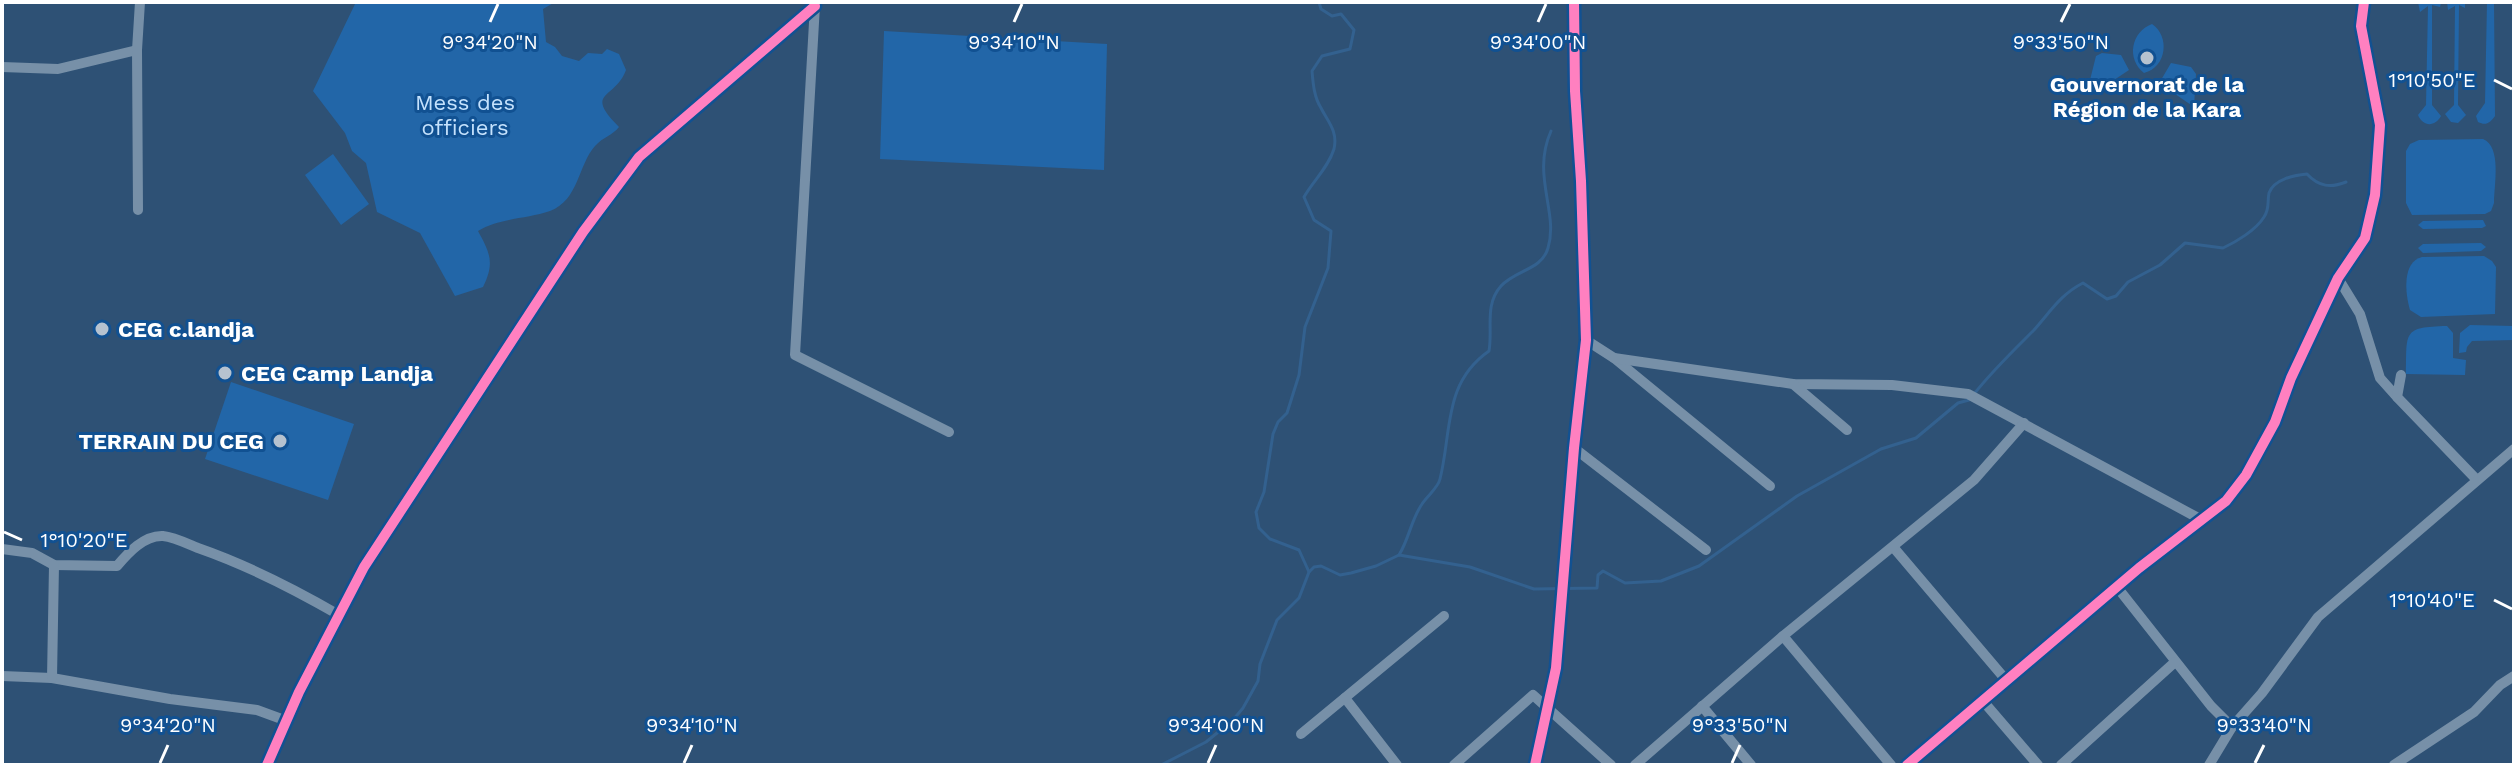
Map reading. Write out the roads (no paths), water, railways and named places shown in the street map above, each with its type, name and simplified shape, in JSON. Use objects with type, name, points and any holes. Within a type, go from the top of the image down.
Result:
[{"type":"street","points":[[138,210],[137,50],[140,2]]},
{"type":"street","points":[[1535,765],[1556,668],[1586,340],[1574,2]]},
{"type":"street","points":[[1907,765],[2117,587],[2226,501],[2246,475],[2275,422],[2291,378],[2338,278],[2365,238],[2375,195],[2380,125],[2361,26],[2364,2]]},
{"type":"street","points":[[815,4],[795,355],[949,432]]},
{"type":"street","points":[[267,765],[364,567],[583,232],[639,157],[815,4]]},
{"type":"street","points":[[2,67],[58,69],[137,50]]},
{"type":"street","points":[[2338,278],[2360,314],[2380,378],[2476,479]]},
{"type":"street","points":[[1586,340],[1614,358],[1770,486]]},
{"type":"street","points":[[1614,358],[1793,384],[1892,385],[1973,396],[2202,520]]},
{"type":"street","points":[[2397,397],[2401,375]]},
{"type":"street","points":[[1793,384],[1847,430]]},
{"type":"street","points":[[1635,765],[1783,636],[1974,480],[2024,423]]},
{"type":"street","points":[[1574,448],[1706,550]]},
{"type":"street","points":[[2209,765],[2232,727],[2262,693],[2318,617],[2514,449]]},
{"type":"street","points":[[2,549],[32,553],[54,565],[117,566],[130,551],[146,540],[162,536],[222,556],[301,593],[339,615]]},
{"type":"street","points":[[1894,548],[2006,680]]},
{"type":"street","points":[[52,678],[54,565]]},
{"type":"street","points":[[2117,587],[2175,662],[2232,727]]},
{"type":"street","points":[[1301,734],[1444,616]]},
{"type":"street","points":[[1783,636],[1891,765]]},
{"type":"street","points":[[2061,765],[2175,662]]},
{"type":"street","points":[[2,676],[52,678],[170,699],[257,710],[287,721]]},
{"type":"street","points":[[2394,765],[2474,712],[2500,685],[2514,676]]},
{"type":"street","points":[[1454,765],[1533,695],[1611,765]]},
{"type":"street","points":[[1345,698],[1397,765]]},
{"type":"street","points":[[1983,701],[2038,765]]},
{"type":"street","points":[[1702,706],[1751,765]]},
{"type":"waterway","points":[[1161,765],[1206,742],[1243,708],[1258,681],[1260,664],[1277,620],[1299,598],[1309,572],[1299,550],[1270,539],[1259,528],[1256,512],[1264,492],[1273,434],[1278,422],[1287,413],[1299,375],[1305,327],[1328,268],[1331,231],[1314,220],[1304,197],[1328,162],[1335,143],[1332,127],[1314,90],[1312,71],[1322,56],[1350,49],[1354,30],[1341,14],[1332,16],[1321,9],[1319,2]]},
{"type":"waterway","points":[[1399,555],[1418,510],[1439,482],[1456,393],[1474,364],[1489,351],[1491,309],[1496,293],[1507,281],[1540,261],[1548,248],[1550,221],[1544,163],[1551,131]]},
{"type":"waterway","points":[[1974,394],[2075,287],[2083,283],[2107,299],[2116,296],[2128,282],[2160,265],[2185,243],[2223,248],[2260,222],[2267,211],[2269,193],[2275,184],[2285,179],[2307,174],[2325,185],[2346,182]]},
{"type":"waterway","points":[[1309,572],[1321,566],[1340,575],[1351,573],[1399,555],[1470,567],[1534,589],[1597,588],[1598,575],[1603,571],[1625,583],[1661,581],[1699,566],[1797,496],[1881,449],[1916,438],[1958,403],[1969,400]]},
{"type":"place","name":"Gouvernorat de la Région de la Kara","points":[[2147,58]]},
{"type":"place","name":"CEG c.landja","points":[[102,329]]},
{"type":"place","name":"CEG Camp Landja","points":[[225,373]]},
{"type":"place","name":"TERRAIN DU CEG","points":[[280,441]]},
{"type":"park label","name":"Mess des officiers","points":[[465,114]]}]
